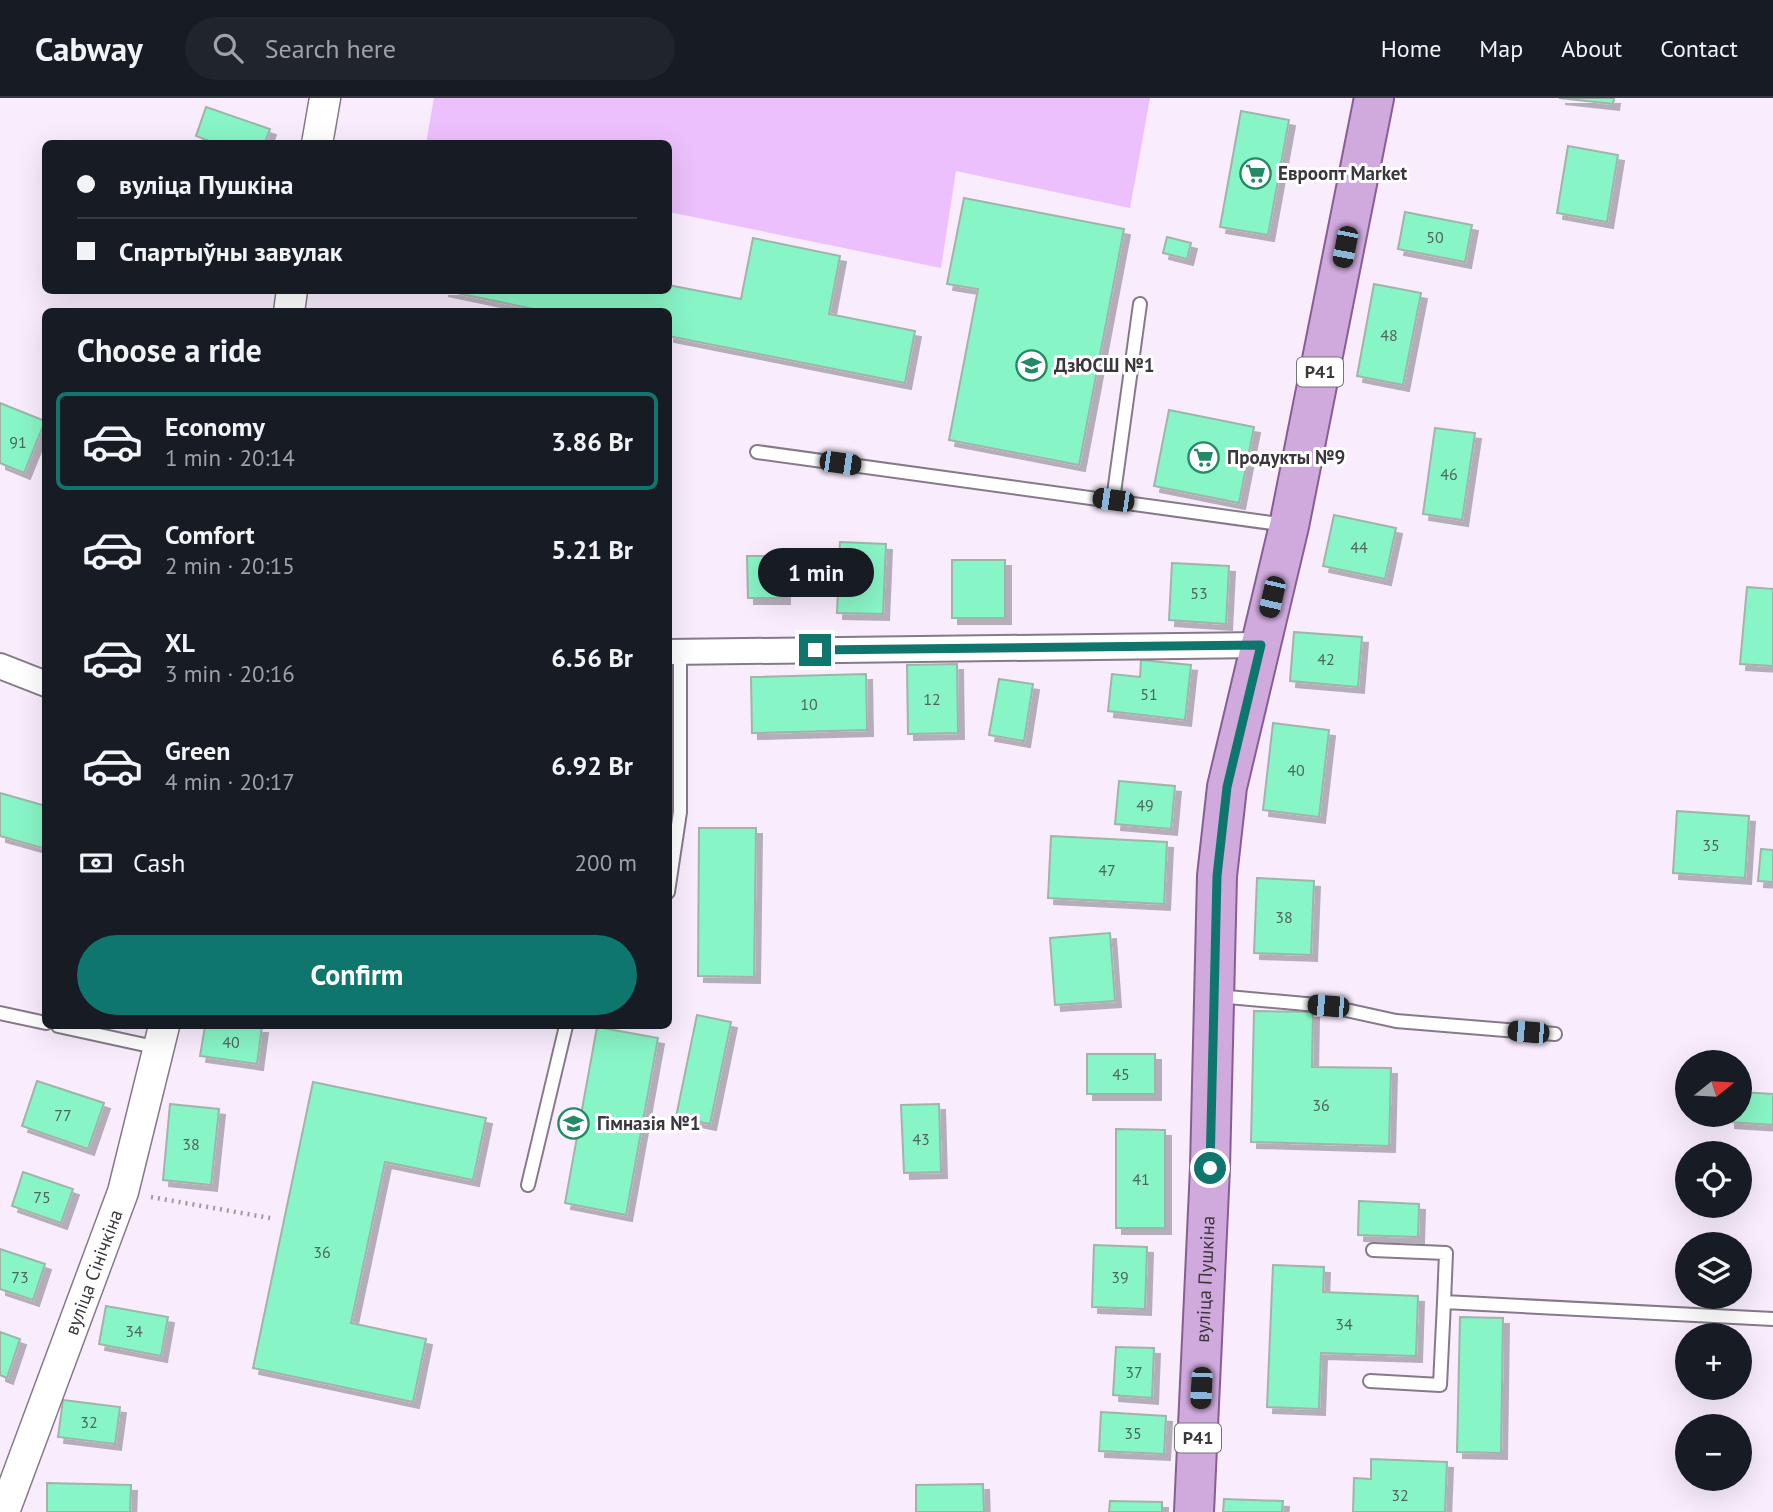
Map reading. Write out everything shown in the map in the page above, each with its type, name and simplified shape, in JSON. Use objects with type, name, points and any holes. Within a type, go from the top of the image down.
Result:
[{"type":"main road","name":"вуліца Пушкіна","points":[[1194,1512],[1210,1168],[1217,876],[1227,787],[1289,526],[1369,99]]},
{"type":"street","points":[[318,140],[325,98]]},
{"type":"street","points":[[674,652],[1261,645]]},
{"type":"street","points":[[0,666],[42,682]]},
{"type":"street","name":"вуліца Сінічкіна","points":[[3,1506],[123,1192],[162,1037]]},
{"type":"lane","points":[[1113,500],[1140,304]]},
{"type":"lane","points":[[757,452],[1289,526]]},
{"type":"lane","points":[[672,865],[680,811],[674,652]]},
{"type":"lane","points":[[1213,996],[1328,1006],[1396,1021],[1555,1034]]},
{"type":"lane","points":[[0,1013],[42,1022]]},
{"type":"lane","points":[[86,1029],[162,1037]]},
{"type":"lane","points":[[528,1185],[565,1029]]},
{"type":"lane","points":[[1370,1381],[1440,1385],[1446,1253],[1373,1250]]},
{"type":"lane","points":[[1444,1302],[1773,1319]]},
{"type":"path","points":[[123,1192],[270,1218]]},
{"type":"shaded area","points":[[434,98],[1150,98],[1130,208],[956,171],[941,268],[672,213],[672,140],[427,140]]},
{"type":"building","points":[[1559,98],[1614,98],[1613,104]]},
{"type":"building","points":[[206,107],[270,129],[266,140],[206,140],[196,136]]},
{"type":"building","name":"Евроопт Market","points":[[1241,111],[1289,120],[1268,235],[1220,227]]},
{"type":"building","points":[[1568,146],[1618,155],[1607,222],[1557,213]]},
{"type":"building","name":"ДзЮСШ №1","points":[[964,198],[1124,229],[1079,465],[949,440],[978,289],[947,284]]},
{"type":"building","points":[[1405,212],[1472,225],[1465,262],[1398,249]]},
{"type":"building","points":[[1167,237],[1191,243],[1187,259],[1163,253]]},
{"type":"building","points":[[753,238],[840,256],[829,314],[915,331],[905,383],[672,337],[672,308],[529,308],[461,294],[672,294],[672,286],[741,299]]},
{"type":"building","points":[[1374,284],[1421,293],[1403,385],[1357,376]]},
{"type":"building","points":[[0,403],[42,420],[42,428],[24,473],[0,463]]},
{"type":"building","name":"Продукты №9","points":[[1169,410],[1254,427],[1239,503],[1154,486]]},
{"type":"building","points":[[1435,428],[1475,433],[1462,520],[1423,514]]},
{"type":"building","points":[[1334,515],[1396,528],[1385,579],[1323,566]]},
{"type":"building","points":[[840,542],[886,544],[883,614],[837,613]]},
{"type":"building","points":[[747,556],[784,556],[784,598],[748,598]]},
{"type":"building","points":[[952,560],[1005,560],[1005,618],[952,618]]},
{"type":"building","points":[[1172,563],[1229,566],[1226,624],[1169,620]]},
{"type":"building","points":[[1747,587],[1773,589],[1773,666],[1740,664]]},
{"type":"building","points":[[1294,632],[1362,637],[1358,687],[1290,681]]},
{"type":"building","points":[[1141,660],[1191,665],[1185,720],[1108,711],[1112,674],[1140,677]]},
{"type":"building","points":[[957,664],[958,733],[908,734],[907,665]]},
{"type":"building","points":[[866,674],[867,730],[752,733],[751,677]]},
{"type":"building","points":[[999,679],[1033,684],[1024,741],[989,735]]},
{"type":"building","points":[[1273,723],[1329,730],[1319,817],[1263,810]]},
{"type":"building","points":[[1119,781],[1175,786],[1171,829],[1115,824]]},
{"type":"building","points":[[0,793],[42,805],[42,848],[0,836]]},
{"type":"building","points":[[1677,811],[1749,816],[1745,878],[1673,873]]},
{"type":"building","points":[[699,828],[756,828],[754,977],[698,976]]},
{"type":"building","points":[[1051,836],[1167,842],[1164,904],[1048,898]]},
{"type":"building","points":[[1761,849],[1773,850],[1773,882],[1758,881]]},
{"type":"building","points":[[1257,878],[1314,881],[1311,955],[1254,953]]},
{"type":"building","points":[[1110,933],[1115,1001],[1055,1005],[1050,938]]},
{"type":"building","points":[[1254,1011],[1313,1012],[1312,1067],[1391,1068],[1389,1146],[1251,1142]]},
{"type":"building","points":[[697,1015],[731,1022],[710,1124],[676,1117]]},
{"type":"building","points":[[204,1029],[262,1029],[257,1064],[200,1056]]},
{"type":"building","points":[[597,1029],[658,1038],[626,1215],[565,1203]]},
{"type":"building","points":[[1087,1054],[1155,1054],[1155,1094],[1087,1094]]},
{"type":"building","points":[[37,1081],[104,1103],[88,1149],[22,1126]]},
{"type":"building","points":[[313,1082],[486,1118],[473,1180],[385,1162],[351,1323],[426,1339],[413,1402],[253,1368]]},
{"type":"building","points":[[1752,1093],[1773,1094],[1773,1125],[1752,1124]]},
{"type":"building","points":[[170,1104],[219,1109],[211,1185],[163,1180]]},
{"type":"building","points":[[939,1104],[941,1172],[904,1173],[901,1105]]},
{"type":"building","points":[[1116,1129],[1165,1130],[1165,1228],[1116,1228]]},
{"type":"building","points":[[23,1172],[73,1189],[61,1223],[12,1206]]},
{"type":"building","points":[[1359,1201],[1419,1204],[1418,1237],[1358,1235]]},
{"type":"building","points":[[1094,1245],[1147,1247],[1145,1309],[1092,1307]]},
{"type":"building","points":[[0,1249],[45,1264],[33,1300],[0,1289]]},
{"type":"building","points":[[1273,1265],[1324,1267],[1323,1292],[1418,1296],[1416,1356],[1321,1353],[1319,1409],[1267,1407]]},
{"type":"building","points":[[106,1306],[168,1317],[161,1356],[99,1344]]},
{"type":"building","points":[[1460,1317],[1503,1318],[1501,1453],[1457,1452]]},
{"type":"building","points":[[0,1332],[20,1339],[7,1378],[0,1375]]},
{"type":"building","points":[[1116,1347],[1154,1348],[1152,1398],[1113,1395]]},
{"type":"building","points":[[63,1400],[120,1407],[115,1444],[58,1437]]},
{"type":"building","points":[[1101,1412],[1166,1416],[1164,1454],[1099,1451]]},
{"type":"building","points":[[1371,1459],[1447,1462],[1445,1512],[1353,1512],[1354,1478],[1371,1479]]},
{"type":"building","points":[[47,1483],[131,1485],[130,1512],[47,1512]]},
{"type":"building","points":[[983,1484],[984,1512],[916,1512],[916,1485]]},
{"type":"building","points":[[1224,1499],[1283,1501],[1282,1512],[1223,1512]]},
{"type":"building","points":[[1110,1501],[1162,1502],[1162,1512],[1109,1512]]},
{"type":"place","name":"Евроопт Market","points":[[1255,173]]},
{"type":"place","name":"ДзЮСШ №1","points":[[1031,365]]},
{"type":"place","name":"Продукты №9","points":[[1204,457]]},
{"type":"place","name":"Гімназія №1","points":[[574,1123]]},
{"type":"route","points":[[815,650],[1261,645],[1227,787],[1217,876],[1210,1168]]}]
